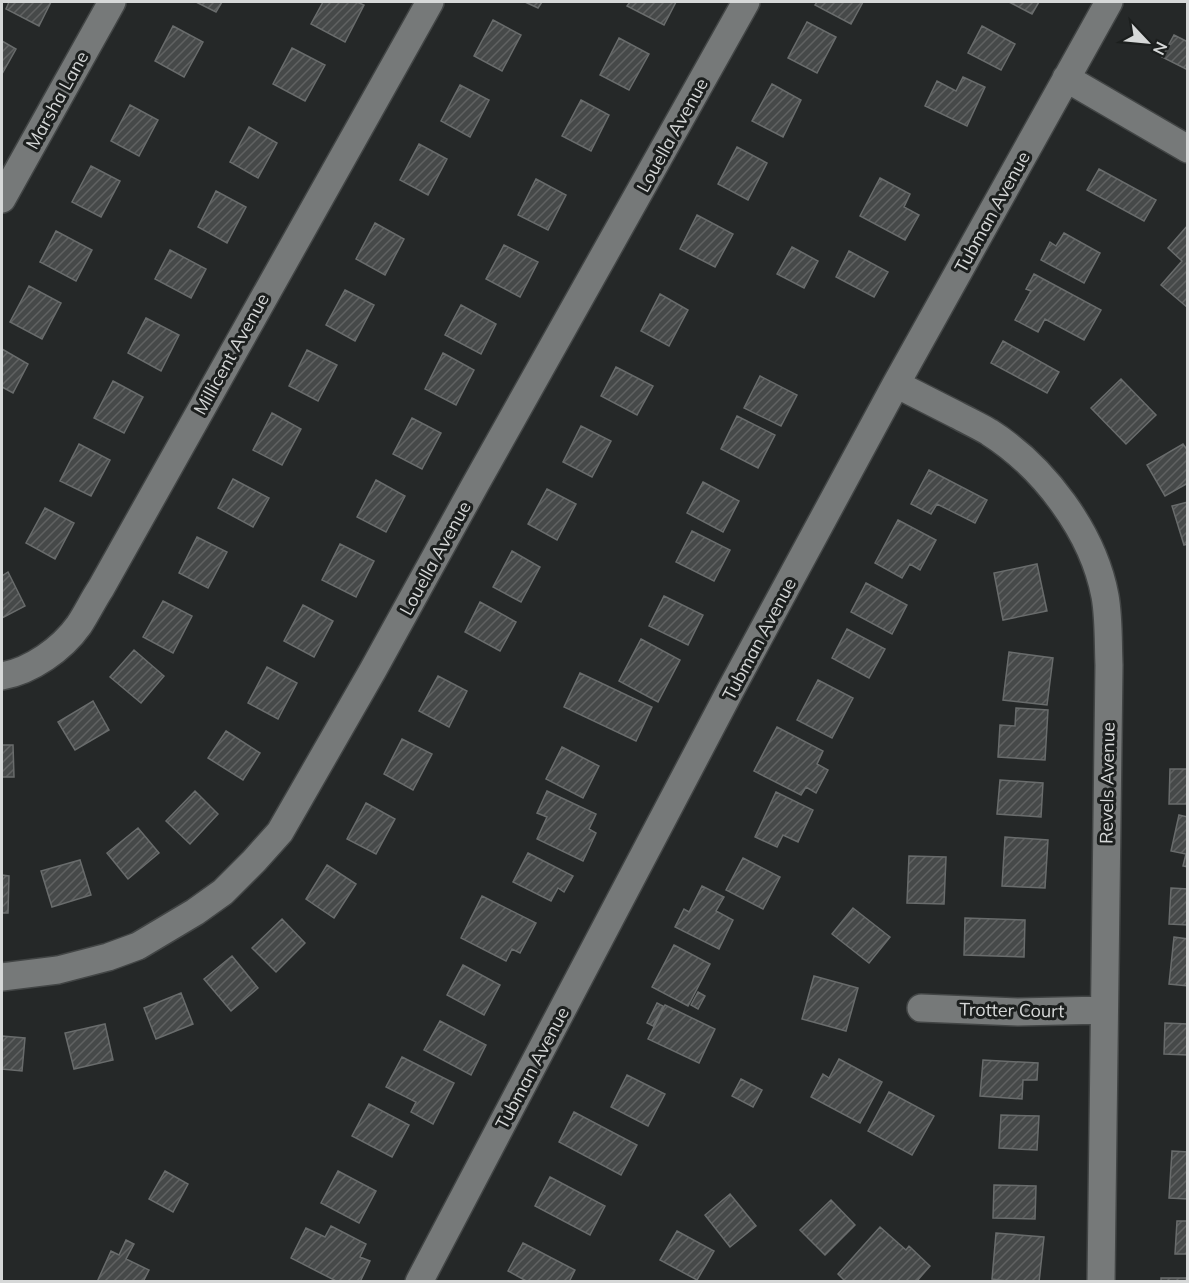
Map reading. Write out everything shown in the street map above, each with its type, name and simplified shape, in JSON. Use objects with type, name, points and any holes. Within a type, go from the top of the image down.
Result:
[{"type":"street","name":"Marsha Lane","points":[[2,199],[112,2]]},
{"type":"street","name":"Millicent Avenue","points":[[2,676],[20,671],[37,662],[66,640],[78,626],[430,2]]},
{"type":"street","name":"Louella Avenue","points":[[2,977],[58,970],[108,957],[138,946],[185,918],[223,891],[280,832],[746,2]]},
{"type":"street","name":"Tubman Avenue","points":[[419,1281],[730,691],[896,384],[1109,2]]},
{"type":"street","points":[[1066,78],[1188,149]]},
{"type":"street","name":"Revels Avenue","points":[[896,384],[989,432],[1022,456],[1054,490],[1082,533],[1100,576],[1105,598],[1109,665],[1101,1281]]},
{"type":"street","name":"Trotter Court","points":[[921,1008],[1018,1012],[1104,1010]]},
{"type":"building","points":[[9,2],[51,2],[39,26],[6,9]]},
{"type":"building","points":[[196,2],[222,2],[216,12]]},
{"type":"building","points":[[323,2],[357,2],[364,5],[345,42],[311,24]]},
{"type":"building","points":[[525,2],[542,2],[538,8]]},
{"type":"building","points":[[630,2],[676,2],[664,25],[627,6]]},
{"type":"building","points":[[817,2],[863,2],[851,24],[815,5]]},
{"type":"building","points":[[1009,2],[1039,2],[1032,14]]},
{"type":"building","points":[[493,20],[521,35],[502,71],[474,56]]},
{"type":"building","points":[[807,22],[836,37],[817,73],[788,58]]},
{"type":"building","points":[[173,26],[203,42],[184,77],[155,61]]},
{"type":"building","points":[[982,26],[1015,44],[1001,70],[968,53]]},
{"type":"building","points":[[1174,35],[1188,42],[1188,70],[1162,57]]},
{"type":"building","points":[[619,38],[649,54],[629,90],[600,75]]},
{"type":"building","points":[[2,41],[16,49],[2,74]]},
{"type":"building","points":[[292,48],[325,65],[305,101],[273,84]]},
{"type":"building","points":[[963,77],[985,87],[967,126],[925,106],[937,81],[956,91]]},
{"type":"building","points":[[772,84],[801,100],[783,137],[752,121]]},
{"type":"building","points":[[460,85],[489,100],[470,137],[441,121]]},
{"type":"building","points":[[581,100],[609,115],[591,151],[562,136]]},
{"type":"building","points":[[130,105],[158,120],[139,156],[111,141]]},
{"type":"building","points":[[249,127],[277,143],[258,178],[230,162]]},
{"type":"building","points":[[419,144],[447,159],[428,195],[400,180]]},
{"type":"building","points":[[737,147],[767,163],[748,200],[718,184]]},
{"type":"building","points":[[91,166],[120,181],[101,217],[72,202]]},
{"type":"building","points":[[1099,169],[1156,200],[1144,221],[1087,190]]},
{"type":"building","points":[[880,178],[910,194],[904,207],[919,215],[905,240],[860,216]]},
{"type":"building","points":[[536,179],[566,195],[548,230],[518,215]]},
{"type":"building","points":[[216,191],[246,207],[227,243],[198,227]]},
{"type":"building","points":[[697,215],[733,234],[715,267],[680,249]]},
{"type":"building","points":[[375,223],[404,239],[385,275],[356,259]]},
{"type":"building","points":[[1188,225],[1188,308],[1161,285],[1182,261],[1168,248]]},
{"type":"building","points":[[56,231],[92,250],[76,281],[40,262]]},
{"type":"building","points":[[1064,233],[1100,253],[1084,283],[1041,260],[1050,242],[1056,246]]},
{"type":"building","points":[[504,245],[538,262],[520,297],[486,279]]},
{"type":"building","points":[[792,247],[818,261],[804,288],[777,274]]},
{"type":"building","points":[[170,250],[206,269],[191,298],[155,279]]},
{"type":"building","points":[[849,251],[888,272],[874,297],[836,277]]},
{"type":"building","points":[[1034,274],[1101,310],[1084,340],[1045,319],[1038,332],[1015,320],[1031,291],[1026,289]]},
{"type":"building","points":[[29,286],[61,303],[42,339],[10,322]]},
{"type":"building","points":[[345,290],[374,305],[355,341],[326,325]]},
{"type":"building","points":[[660,294],[688,310],[669,346],[641,331]]},
{"type":"building","points":[[461,305],[496,324],[481,354],[445,335]]},
{"type":"building","points":[[146,318],[179,335],[161,371],[128,353]]},
{"type":"building","points":[[1003,341],[1059,372],[1047,393],[991,363]]},
{"type":"building","points":[[2,349],[28,364],[13,393],[2,387]]},
{"type":"building","points":[[307,350],[337,365],[318,401],[289,386]]},
{"type":"building","points":[[443,353],[474,370],[456,405],[425,389]]},
{"type":"building","points":[[616,367],[653,386],[637,415],[601,396]]},
{"type":"building","points":[[760,376],[797,395],[781,426],[744,408]]},
{"type":"building","points":[[1121,379],[1156,415],[1126,444],[1091,408]]},
{"type":"building","points":[[113,381],[143,397],[124,433],[94,418]]},
{"type":"building","points":[[272,413],[301,429],[282,465],[253,450]]},
{"type":"building","points":[[737,416],[775,435],[758,468],[721,449]]},
{"type":"building","points":[[412,418],[441,433],[422,469],[393,454]]},
{"type":"building","points":[[581,426],[611,441],[592,477],[563,462]]},
{"type":"building","points":[[79,444],[110,460],[91,496],[60,481]]},
{"type":"building","points":[[1183,444],[1188,451],[1188,483],[1165,496],[1147,465]]},
{"type":"building","points":[[929,470],[987,500],[975,523],[937,504],[931,514],[911,504]]},
{"type":"building","points":[[233,479],[269,498],[253,527],[218,508]]},
{"type":"building","points":[[376,480],[405,496],[386,532],[357,517]]},
{"type":"building","points":[[703,482],[739,501],[723,532],[687,513]]},
{"type":"building","points":[[547,489],[576,504],[557,540],[528,524]]},
{"type":"building","points":[[1188,502],[1188,544],[1184,545],[1172,506]]},
{"type":"building","points":[[45,508],[74,523],[55,559],[26,543]]},
{"type":"building","points":[[898,520],[936,540],[920,570],[910,564],[902,578],[875,563]]},
{"type":"building","points":[[692,531],[730,550],[714,581],[676,562]]},
{"type":"building","points":[[197,537],[227,552],[208,588],[179,573]]},
{"type":"building","points":[[340,544],[374,561],[356,597],[322,580]]},
{"type":"building","points":[[512,551],[540,567],[521,602],[493,587]]},
{"type":"building","points":[[1037,564],[1047,611],[1003,620],[994,573]]},
{"type":"building","points":[[8,572],[25,606],[2,618],[2,576]]},
{"type":"building","points":[[866,583],[907,605],[892,634],[851,612]]},
{"type":"building","points":[[664,596],[703,615],[688,645],[649,626]]},
{"type":"building","points":[[163,601],[192,616],[173,653],[143,637]]},
{"type":"building","points":[[480,602],[516,622],[500,651],[465,632]]},
{"type":"building","points":[[303,605],[333,621],[314,657],[284,641]]},
{"type":"building","points":[[847,629],[885,649],[869,678],[832,658]]},
{"type":"building","points":[[641,639],[680,660],[658,702],[619,681]]},
{"type":"building","points":[[134,650],[164,676],[141,703],[110,677]]},
{"type":"building","points":[[1009,652],[1053,658],[1047,705],[1003,700]]},
{"type":"building","points":[[267,667],[297,683],[278,719],[248,703]]},
{"type":"building","points":[[580,673],[652,707],[636,741],[564,707]]},
{"type":"building","points":[[438,676],[467,691],[449,727],[419,711]]},
{"type":"building","points":[[818,680],[853,698],[832,738],[797,720]]},
{"type":"building","points":[[93,701],[109,730],[75,750],[58,722]]},
{"type":"building","points":[[1016,708],[1048,710],[1045,760],[998,757],[1000,725],[1015,726]]},
{"type":"building","points":[[777,727],[823,751],[817,764],[828,770],[816,793],[806,787],[801,795],[754,771]]},
{"type":"building","points":[[226,731],[260,753],[243,780],[208,758]]},
{"type":"building","points":[[402,739],[432,754],[413,790],[384,774]]},
{"type":"building","points":[[2,745],[13,745],[14,777],[2,777]]},
{"type":"building","points":[[562,747],[599,766],[583,798],[546,779]]},
{"type":"building","points":[[1170,769],[1188,769],[1188,804],[1169,804]]},
{"type":"building","points":[[1000,780],[1043,783],[1041,817],[997,814]]},
{"type":"building","points":[[195,791],[218,814],[190,844],[166,821]]},
{"type":"building","points":[[547,791],[596,814],[589,829],[596,833],[583,861],[537,839],[547,817],[537,813]]},
{"type":"building","points":[[776,792],[813,810],[798,842],[783,835],[777,847],[755,837]]},
{"type":"building","points":[[366,803],[395,819],[376,854],[347,839]]},
{"type":"building","points":[[1179,815],[1188,817],[1188,867],[1183,866],[1186,854],[1171,851]]},
{"type":"building","points":[[138,828],[159,853],[128,879],[107,853]]},
{"type":"building","points":[[1005,837],[1048,840],[1045,888],[1002,886]]},
{"type":"building","points":[[528,853],[573,876],[564,892],[558,888],[551,901],[513,882]]},
{"type":"building","points":[[909,856],[946,857],[944,904],[907,903]]},
{"type":"building","points":[[743,858],[780,877],[763,909],[726,890]]},
{"type":"building","points":[[80,860],[91,895],[52,907],[41,871]]},
{"type":"building","points":[[327,865],[356,884],[334,918],[306,899]]},
{"type":"building","points":[[2,875],[9,876],[8,913],[2,913]]},
{"type":"building","points":[[702,886],[724,897],[716,911],[733,920],[719,949],[675,927],[684,909],[689,912]]},
{"type":"building","points":[[1171,888],[1188,889],[1188,925],[1169,924]]},
{"type":"building","points":[[482,896],[536,923],[520,953],[512,949],[506,961],[461,938]]},
{"type":"building","points":[[853,908],[890,937],[869,963],[832,934]]},
{"type":"building","points":[[965,918],[1025,920],[1024,957],[964,955]]},
{"type":"building","points":[[282,919],[305,943],[276,972],[252,948]]},
{"type":"building","points":[[1174,937],[1188,939],[1188,986],[1169,984]]},
{"type":"building","points":[[674,945],[710,964],[688,1006],[652,987]]},
{"type":"building","points":[[232,956],[258,988],[231,1011],[204,979]]},
{"type":"building","points":[[463,965],[500,985],[484,1015],[447,995]]},
{"type":"building","points":[[814,976],[858,988],[846,1031],[802,1019]]},
{"type":"building","points":[[698,992],[705,996],[698,1009],[691,1005]]},
{"type":"building","points":[[181,993],[193,1024],[156,1039],[144,1008]]},
{"type":"building","points":[[657,1003],[663,1006],[653,1026],[647,1023]]},
{"type":"building","points":[[665,1005],[715,1029],[699,1063],[648,1039]]},
{"type":"building","points":[[440,1021],[486,1045],[471,1075],[424,1050]]},
{"type":"building","points":[[1165,1023],[1188,1024],[1188,1055],[1164,1054]]},
{"type":"building","points":[[105,1024],[113,1060],[74,1069],[65,1033]]},
{"type":"building","points":[[2,1036],[25,1038],[22,1071],[2,1069]]},
{"type":"building","points":[[402,1057],[454,1083],[433,1124],[411,1112],[416,1102],[386,1087]]},
{"type":"building","points":[[839,1059],[882,1082],[860,1123],[811,1097],[823,1074],[829,1078]]},
{"type":"building","points":[[983,1060],[1038,1063],[1037,1080],[1023,1080],[1022,1099],[980,1096]]},
{"type":"building","points":[[627,1075],[665,1094],[648,1126],[611,1107]]},
{"type":"building","points":[[741,1079],[762,1090],[753,1107],[732,1096]]},
{"type":"building","points":[[889,1092],[934,1116],[912,1155],[868,1131]]},
{"type":"building","points":[[369,1104],[409,1125],[392,1157],[352,1136]]},
{"type":"building","points":[[574,1112],[637,1145],[621,1175],[559,1142]]},
{"type":"building","points":[[1001,1115],[1039,1116],[1037,1150],[999,1148]]},
{"type":"building","points":[[1172,1151],[1188,1152],[1188,1199],[1169,1198]]},
{"type":"building","points":[[165,1171],[188,1184],[173,1212],[149,1199]]},
{"type":"building","points":[[338,1171],[376,1191],[359,1223],[321,1203]]},
{"type":"building","points":[[550,1177],[605,1206],[590,1235],[535,1206]]},
{"type":"building","points":[[994,1185],[1036,1186],[1035,1219],[993,1218]]},
{"type":"building","points":[[730,1194],[756,1226],[730,1247],[705,1215]]},
{"type":"building","points":[[831,1200],[855,1225],[825,1255],[800,1230]]},
{"type":"building","points":[[1177,1221],[1188,1221],[1188,1254],[1175,1254]]},
{"type":"building","points":[[331,1226],[366,1244],[360,1257],[370,1261],[360,1282],[338,1282],[291,1258],[306,1228],[325,1237]]},
{"type":"building","points":[[880,1227],[906,1250],[909,1246],[930,1266],[916,1282],[846,1282],[838,1274]]},
{"type":"building","points":[[677,1231],[714,1251],[697,1280],[660,1260]]},
{"type":"building","points":[[996,1233],[1044,1237],[1039,1282],[992,1279]]},
{"type":"building","points":[[126,1240],[134,1244],[126,1259],[149,1270],[143,1282],[97,1282],[111,1251],[119,1255]]},
{"type":"building","points":[[523,1243],[575,1270],[569,1282],[528,1282],[508,1271]]},
{"type":"building","points":[[1161,1278],[1188,1278],[1188,1282],[1161,1282]]}]
